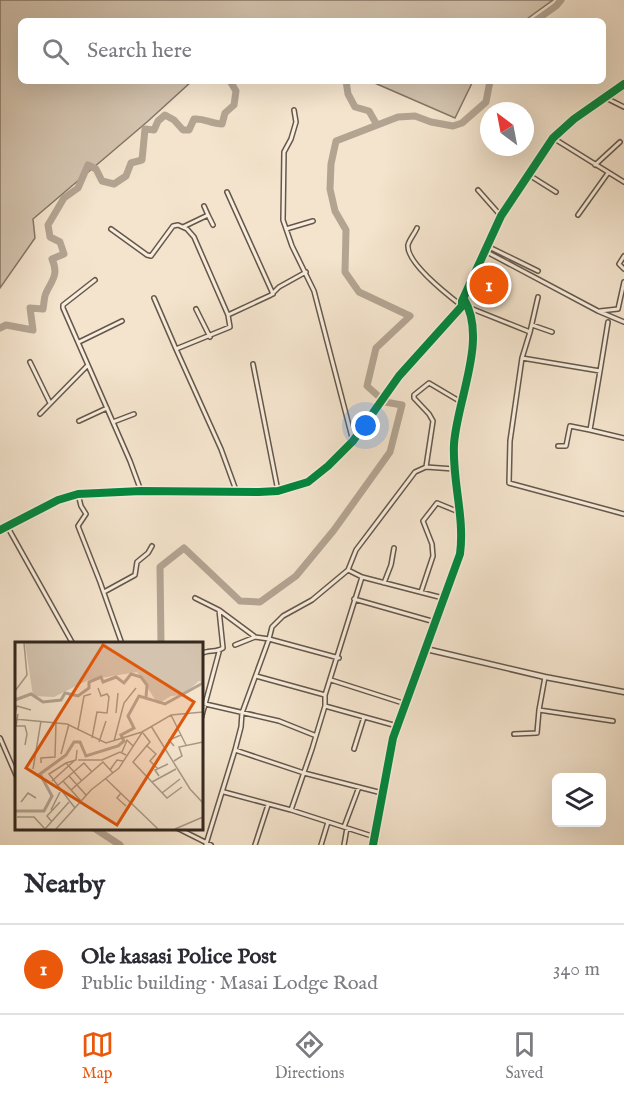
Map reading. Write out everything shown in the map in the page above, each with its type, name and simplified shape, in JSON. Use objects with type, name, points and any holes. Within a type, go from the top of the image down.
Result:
[{"type":"street","points":[[0,530],[58,500],[78,494],[141,491],[237,493],[278,491],[308,482],[353,441],[405,369],[462,306],[501,216],[553,138],[574,119],[624,84]]},
{"type":"street","points":[[606,98],[624,107]]},
{"type":"street","points":[[294,110],[296,122],[284,152],[283,220],[321,313],[353,441]]},
{"type":"street","points":[[553,138],[624,181]]},
{"type":"street","points":[[595,165],[620,142]]},
{"type":"street","points":[[578,215],[608,172]]},
{"type":"street","points":[[529,175],[556,192]]},
{"type":"street","points":[[478,190],[501,216]]},
{"type":"street","points":[[227,192],[273,294]]},
{"type":"street","points":[[204,207],[213,225]]},
{"type":"street","points":[[183,227],[208,215]]},
{"type":"street","points":[[286,229],[313,221]]},
{"type":"street","points":[[111,229],[151,256],[173,226],[183,227],[194,237],[228,315],[230,327],[176,349]]},
{"type":"street","points":[[417,228],[408,245],[410,253],[442,291],[462,306]]},
{"type":"street","points":[[487,246],[538,271]]},
{"type":"street","points":[[485,251],[598,311],[624,322]]},
{"type":"street","points":[[624,256],[619,264],[624,269]]},
{"type":"street","points":[[228,315],[273,294],[279,287],[306,272]]},
{"type":"street","points":[[95,280],[63,305],[63,309],[141,491]]},
{"type":"street","points":[[598,311],[618,309],[624,282]]},
{"type":"street","points":[[538,297],[522,358],[510,441],[509,483],[624,514]]},
{"type":"street","points":[[154,298],[237,493]]},
{"type":"street","points":[[373,845],[390,749],[445,599],[462,542],[454,469],[457,419],[472,354],[470,308],[464,299]]},
{"type":"street","points":[[470,308],[530,332]]},
{"type":"street","points":[[196,309],[210,337]]},
{"type":"street","points":[[79,342],[122,321]]},
{"type":"street","points":[[590,430],[608,322]]},
{"type":"street","points":[[532,325],[552,332]]},
{"type":"street","points":[[522,358],[600,371]]},
{"type":"street","points":[[30,362],[50,403]]},
{"type":"street","points":[[253,364],[278,491]]},
{"type":"street","points":[[40,414],[88,366]]},
{"type":"street","points":[[426,467],[433,421],[414,398],[414,394],[429,383],[461,402]]},
{"type":"street","points":[[79,421],[107,408]]},
{"type":"street","points":[[113,422],[134,414]]},
{"type":"street","points":[[558,446],[567,444],[570,426],[624,438]]},
{"type":"street","points":[[181,830],[209,844],[241,727],[242,713],[272,627],[283,616],[312,600],[348,570],[356,550],[414,472],[426,467],[454,469]]},
{"type":"street","points":[[78,494],[86,514],[78,526],[121,642]]},
{"type":"street","points":[[421,592],[433,556],[432,544],[423,521],[436,503],[459,512]]},
{"type":"street","points":[[7,526],[72,642]]},
{"type":"street","points":[[104,592],[135,575],[137,562],[148,553],[152,546]]},
{"type":"street","points":[[384,583],[394,548]]},
{"type":"street","points":[[348,570],[362,577],[445,599]]},
{"type":"street","points":[[291,810],[325,706],[326,695],[362,577]]},
{"type":"street","points":[[195,598],[219,610],[255,637],[339,658]]},
{"type":"street","points":[[354,599],[435,622]]},
{"type":"street","points":[[202,716],[219,651],[223,648],[219,610]]},
{"type":"street","points":[[235,645],[255,637]]},
{"type":"street","points":[[426,649],[545,677],[624,692]]},
{"type":"street","points":[[202,654],[219,651]]},
{"type":"street","points":[[256,676],[326,695]]},
{"type":"street","points":[[514,734],[537,733],[545,677]]},
{"type":"street","points":[[331,680],[406,704]]},
{"type":"street","points":[[202,703],[279,721],[315,735]]},
{"type":"street","points":[[325,706],[397,726]]},
{"type":"street","points":[[539,710],[613,721]]},
{"type":"street","points":[[354,749],[364,717]]},
{"type":"street","points":[[0,738],[15,773]]},
{"type":"street","points":[[235,750],[303,773],[382,793]]},
{"type":"street","points":[[344,845],[346,827],[359,787]]},
{"type":"street","points":[[223,792],[291,810],[375,837]]},
{"type":"street","points":[[255,845],[268,805]]},
{"type":"street","points":[[321,845],[328,822]]},
{"type":"shaded area","points":[[0,0],[553,0],[528,18],[18,18],[18,84],[189,84],[33,219],[35,238],[0,288]]},
{"type":"shaded area","points":[[377,84],[472,84],[455,118]]},
{"type":"waterway","points":[[539,18],[561,0]]},
{"type":"waterway","points":[[0,328],[6,325],[33,330],[30,308],[43,309],[45,295],[55,273],[52,259],[64,254],[60,242],[50,237],[48,225],[64,198],[78,188],[88,165],[96,169],[102,181],[114,184],[126,176],[131,163],[142,160],[145,129],[154,130],[158,121],[165,115],[174,120],[183,130],[189,130],[194,119],[222,124],[225,113],[234,105],[236,91],[232,84]]},
{"type":"waterway","points":[[346,84],[348,94],[355,107],[369,111],[377,125]]},
{"type":"waterway","points":[[161,642],[160,567],[184,548],[240,601],[260,602],[296,576],[334,530],[390,452],[402,405],[385,402],[367,386],[376,348],[410,316],[359,292],[345,272],[346,230],[335,211],[330,189],[331,164],[336,141],[398,117],[415,116],[453,126],[462,123],[486,102],[489,84]]},
{"type":"waterway","points":[[97,830],[120,845]]},
{"type":"cycle path","points":[[0,530],[58,500],[78,494],[141,491],[259,492],[278,491],[308,482],[353,441],[399,376],[462,306],[462,301],[501,216],[553,138],[574,119],[624,84]]},
{"type":"cycle path","points":[[373,845],[393,738],[460,554],[461,526],[454,444],[469,370],[473,332],[471,315],[464,299]]},
{"type":"place","name":"Ole kasasi Police Post","points":[[489,285]]}]
